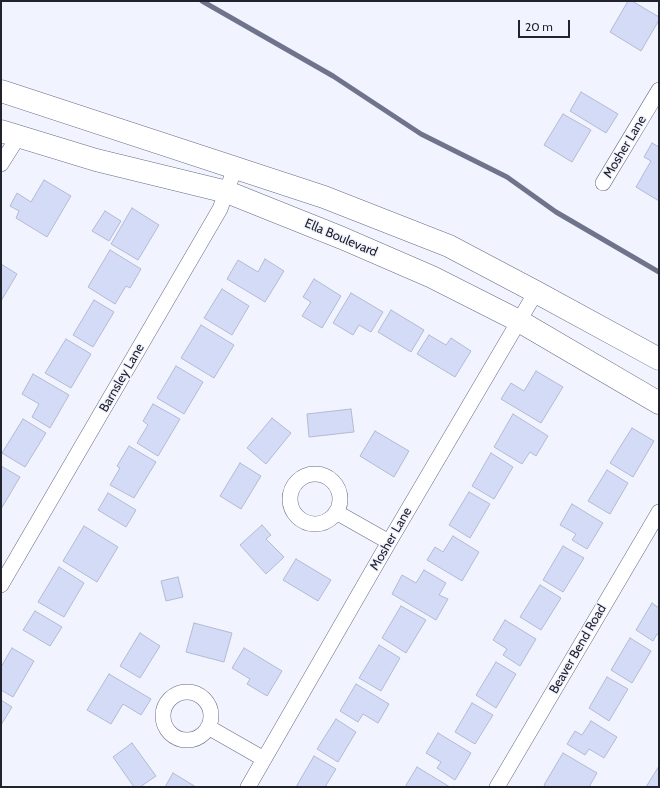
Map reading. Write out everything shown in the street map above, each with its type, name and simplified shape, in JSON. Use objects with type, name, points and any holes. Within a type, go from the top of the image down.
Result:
[{"type":"main road","points":[[1,91],[324,197],[449,246],[659,360]]},
{"type":"main road","name":"Ella Boulevard","points":[[9,134],[96,160],[228,192],[342,238],[432,277],[519,321],[659,403]]},
{"type":"street","name":"Mosher Lane","points":[[603,183],[659,91]]},
{"type":"street","points":[[1,164],[9,134]]},
{"type":"street","name":"Barnsley Lane","points":[[1,585],[220,209],[228,192],[236,168]]},
{"type":"street","name":"Mosher Lane","points":[[248,787],[536,292]]},
{"type":"street","points":[[336,512],[390,542]]},
{"type":"street","name":"Beaver Bend Road","points":[[497,787],[659,512]]},
{"type":"street","points":[[208,728],[264,759]]},
{"type":"building","points":[[628,1],[632,1],[659,17],[659,20],[641,51],[610,32]]},
{"type":"building","points":[[581,92],[618,114],[606,133],[570,111]]},
{"type":"building","points":[[563,114],[591,130],[572,162],[544,145]]},
{"type":"building","points":[[652,143],[659,147],[659,201],[636,187],[651,161],[644,157]]},
{"type":"building","points":[[44,180],[71,196],[47,237],[16,218],[19,211],[10,206],[17,193],[31,202]]},
{"type":"building","points":[[132,208],[159,225],[138,260],[111,244]]},
{"type":"building","points":[[105,211],[121,221],[109,241],[92,231]]},
{"type":"building","points":[[110,250],[141,269],[130,288],[126,286],[115,304],[88,287]]},
{"type":"building","points":[[265,259],[284,271],[265,302],[227,279],[238,260],[258,272]]},
{"type":"building","points":[[1,264],[17,274],[1,301]]},
{"type":"building","points":[[314,279],[341,296],[322,328],[302,316],[311,302],[303,297]]},
{"type":"building","points":[[222,289],[249,306],[232,335],[204,318]]},
{"type":"building","points":[[351,293],[383,312],[371,332],[359,325],[353,335],[333,323]]},
{"type":"building","points":[[94,300],[114,312],[93,347],[73,335]]},
{"type":"building","points":[[391,310],[424,330],[411,352],[378,332]]},
{"type":"building","points":[[201,325],[234,345],[214,378],[181,358]]},
{"type":"building","points":[[429,335],[446,345],[451,338],[471,351],[455,377],[417,354]]},
{"type":"building","points":[[66,339],[91,354],[71,388],[45,373]]},
{"type":"building","points":[[176,366],[203,382],[184,414],[157,398]]},
{"type":"building","points":[[536,371],[563,387],[541,423],[501,399],[511,383],[524,391]]},
{"type":"building","points":[[33,374],[69,395],[50,428],[32,417],[39,404],[22,394]]},
{"type":"building","points":[[153,404],[180,419],[158,456],[137,443],[148,425],[143,421]]},
{"type":"building","points":[[351,409],[354,432],[309,437],[307,414]]},
{"type":"building","points":[[513,414],[548,436],[536,456],[530,452],[522,464],[494,447]]},
{"type":"building","points":[[272,418],[291,433],[266,464],[247,448]]},
{"type":"building","points":[[23,419],[46,433],[25,467],[2,453]]},
{"type":"building","points":[[632,428],[654,441],[633,477],[610,463]]},
{"type":"building","points":[[375,431],[409,451],[394,477],[360,456]]},
{"type":"building","points":[[129,446],[156,462],[134,498],[110,485],[120,468],[117,466]]},
{"type":"building","points":[[491,453],[513,467],[494,499],[472,486]]},
{"type":"building","points":[[240,463],[261,476],[241,509],[220,496]]},
{"type":"building","points":[[1,466],[20,477],[1,509]]},
{"type":"building","points":[[607,470],[628,483],[610,514],[588,501]]},
{"type":"building","points":[[469,492],[490,504],[470,538],[449,525]]},
{"type":"building","points":[[108,493],[136,510],[126,527],[98,510]]},
{"type":"building","points":[[572,504],[603,523],[587,549],[572,540],[576,534],[560,525]]},
{"type":"building","points":[[262,525],[271,535],[266,539],[284,557],[266,574],[240,545]]},
{"type":"building","points":[[84,526],[118,547],[97,582],[63,561]]},
{"type":"building","points":[[453,536],[479,552],[462,581],[427,560],[435,547],[443,552]]},
{"type":"building","points":[[563,546],[584,558],[563,592],[543,580]]},
{"type":"building","points":[[296,559],[331,580],[318,601],[283,580]]},
{"type":"building","points":[[59,567],[84,583],[64,617],[38,602]]},
{"type":"building","points":[[424,570],[446,583],[439,595],[448,599],[436,620],[392,594],[402,575],[416,583]]},
{"type":"building","points":[[178,577],[183,597],[166,601],[161,581]]},
{"type":"building","points":[[540,585],[561,598],[541,630],[520,617]]},
{"type":"building","points":[[652,603],[659,608],[659,635],[657,634],[653,641],[636,630]]},
{"type":"building","points":[[401,606],[426,620],[406,653],[382,638]]},
{"type":"building","points":[[35,611],[62,627],[50,646],[23,630]]},
{"type":"building","points":[[505,620],[536,639],[520,666],[503,655],[507,649],[493,640]]},
{"type":"building","points":[[194,623],[232,633],[224,662],[186,652]]},
{"type":"building","points":[[140,633],[160,646],[140,678],[120,666]]},
{"type":"building","points":[[630,638],[651,651],[632,683],[611,670]]},
{"type":"building","points":[[379,645],[400,658],[381,691],[359,678]]},
{"type":"building","points":[[12,648],[34,661],[13,697],[1,690],[1,667]]},
{"type":"building","points":[[244,648],[282,671],[267,696],[247,684],[250,679],[232,668]]},
{"type":"building","points":[[496,662],[516,674],[496,708],[476,695]]},
{"type":"building","points":[[109,674],[151,699],[141,715],[123,704],[111,724],[87,710]]},
{"type":"building","points":[[607,677],[628,689],[609,721],[589,708]]},
{"type":"building","points":[[356,684],[389,704],[378,723],[363,714],[358,722],[340,711]]},
{"type":"building","points":[[1,700],[12,707],[1,725]]},
{"type":"building","points":[[472,703],[493,715],[475,744],[455,732]]},
{"type":"building","points":[[336,719],[356,732],[338,762],[317,749]]},
{"type":"building","points":[[591,721],[617,737],[604,758],[589,749],[585,755],[567,744],[575,731],[582,735]]},
{"type":"building","points":[[438,733],[471,753],[455,780],[437,768],[441,762],[426,753]]},
{"type":"building","points":[[132,743],[156,776],[140,787],[134,787],[113,757]]},
{"type":"building","points":[[563,753],[597,773],[589,787],[547,787],[544,785]]},
{"type":"building","points":[[314,756],[336,769],[325,787],[296,787]]},
{"type":"building","points":[[659,766],[659,787],[646,787]]},
{"type":"building","points":[[417,767],[450,787],[405,787]]},
{"type":"building","points":[[173,773],[196,787],[165,787]]},
{"type":"waterway","points":[[202,1],[333,76],[421,134],[507,177],[556,212],[659,272]]}]
